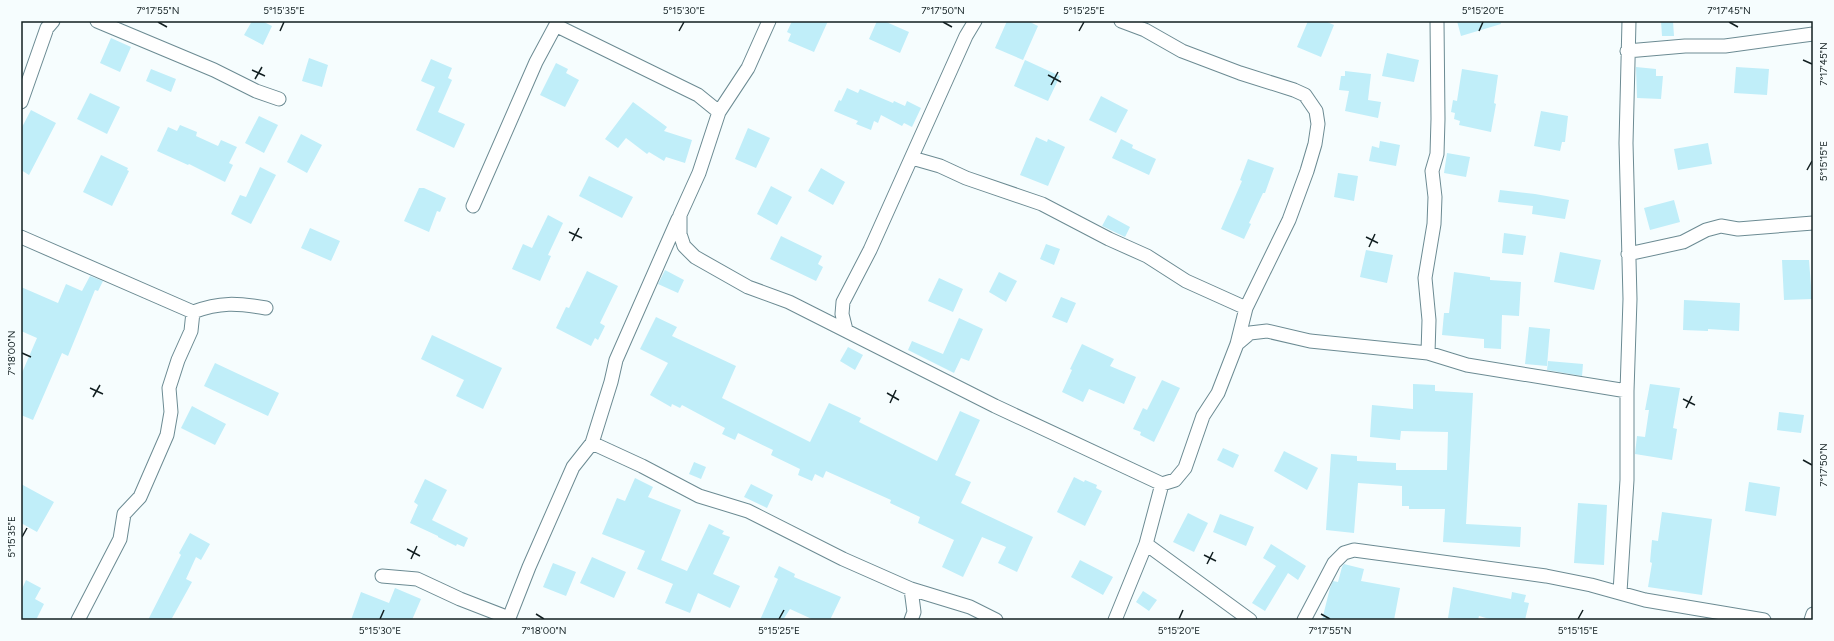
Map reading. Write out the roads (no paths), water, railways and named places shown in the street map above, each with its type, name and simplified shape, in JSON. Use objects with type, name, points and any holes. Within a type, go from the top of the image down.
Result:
[{"type":"street","points":[[21,102],[48,28],[53,21]]},
{"type":"street","points":[[97,21],[214,70],[256,91],[279,99]]},
{"type":"street","points":[[382,576],[417,579],[460,599],[511,619],[529,567],[573,467],[592,443],[611,382],[616,360],[699,173],[719,112],[748,68],[769,21]]},
{"type":"street","points":[[846,330],[842,314],[844,302],[870,250],[966,36],[975,21]]},
{"type":"street","points":[[680,215],[680,234],[684,246],[695,257],[748,287],[789,302],[995,406],[1162,484],[1174,480],[1185,468],[1203,416],[1218,393],[1237,344],[1246,308],[1289,220],[1307,171],[1315,144],[1318,124],[1316,111],[1305,95],[1182,51],[1145,30],[1121,21]]},
{"type":"street","points":[[1428,353],[1429,320],[1425,278],[1434,224],[1435,197],[1432,171],[1437,154],[1437,21]]},
{"type":"street","points":[[1620,592],[1627,480],[1627,391],[1630,299],[1626,143],[1628,103],[1627,51],[1629,21]]},
{"type":"street","points":[[473,206],[536,62],[557,23],[698,95],[719,112]]},
{"type":"street","points":[[1627,51],[1685,46],[1725,46],[1813,34]]},
{"type":"street","points":[[912,158],[940,166],[966,178],[1042,204],[1109,239],[1147,256],[1186,280],[1246,308]]},
{"type":"street","points":[[1628,254],[1683,242],[1706,230],[1721,226],[1738,229],[1813,223]]},
{"type":"street","points":[[21,237],[193,312],[211,305],[239,303],[266,308]]},
{"type":"street","points":[[78,620],[120,539],[124,514],[140,497],[167,435],[171,412],[169,388],[178,360],[191,331],[193,312]]},
{"type":"street","points":[[1237,344],[1250,333],[1267,331],[1310,341],[1428,353],[1467,365],[1627,391]]},
{"type":"street","points":[[592,443],[642,466],[699,496],[756,514],[843,559],[911,589],[970,607],[996,620]]},
{"type":"street","points":[[1115,620],[1146,544],[1162,484]]},
{"type":"street","points":[[1146,544],[1250,620]]},
{"type":"street","points":[[1304,620],[1334,563],[1344,553],[1354,550],[1546,576],[1620,592],[1645,600],[1764,620]]},
{"type":"street","points":[[911,589],[914,612],[911,620]]},
{"type":"street","points":[[1812,620],[1813,614]]}]
